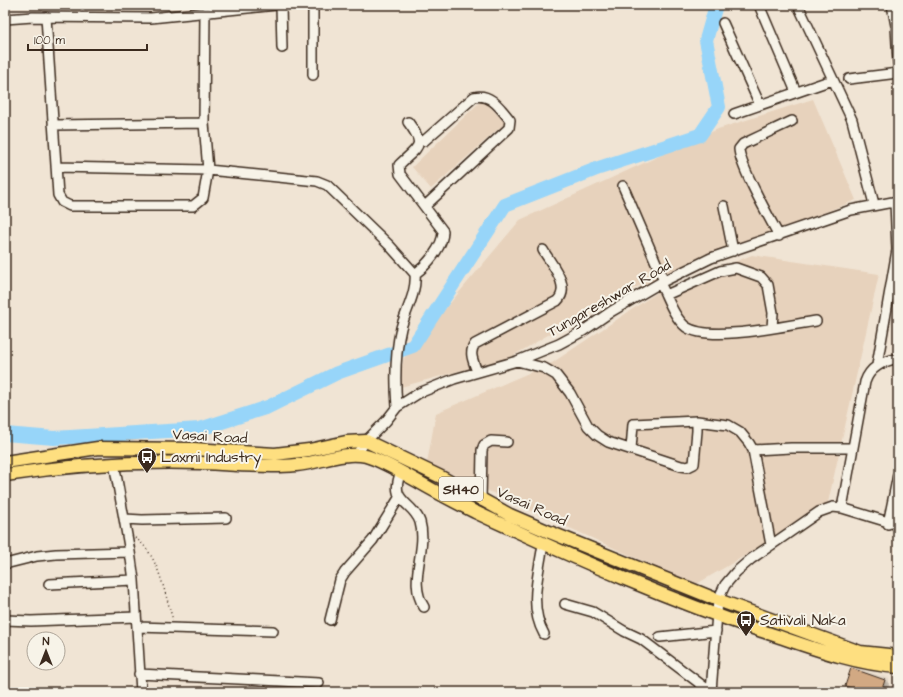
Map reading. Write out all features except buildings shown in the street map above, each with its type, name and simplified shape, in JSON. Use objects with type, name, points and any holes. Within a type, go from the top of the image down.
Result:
[{"type":"main road","name":"Vasai Road","points":[[5,462],[98,448],[194,449],[275,454],[309,450],[346,442],[366,441],[441,477],[481,501],[547,531],[718,600],[860,652],[898,656]]},
{"type":"main road","name":"Vasai Road","points":[[5,475],[54,468],[114,463],[297,465],[356,455],[369,457],[401,472],[447,498],[543,544],[717,617],[841,657],[882,666],[898,667]]},
{"type":"street","points":[[5,19],[46,17],[151,18],[276,5]]},
{"type":"street","points":[[281,5],[282,48]]},
{"type":"street","points":[[312,76],[313,5]]},
{"type":"street","points":[[759,5],[796,92]]},
{"type":"street","points":[[798,5],[852,120],[874,204]]},
{"type":"street","points":[[892,5],[896,26],[898,63]]},
{"type":"street","points":[[46,17],[58,195],[62,202],[70,206],[192,206],[202,198],[208,170],[204,123],[205,12]]},
{"type":"street","points":[[723,23],[760,105]]},
{"type":"street","points":[[850,79],[898,73]]},
{"type":"street","points":[[734,114],[832,80]]},
{"type":"street","points":[[424,141],[474,97],[480,96],[491,99],[510,120],[509,128],[425,206]]},
{"type":"street","points":[[779,236],[748,175],[739,154],[739,149],[743,144],[792,121]]},
{"type":"street","points":[[408,122],[419,136],[420,141],[418,146],[399,165],[400,174],[442,227],[443,238],[431,259],[415,274]]},
{"type":"street","points":[[53,125],[204,123]]},
{"type":"street","points":[[56,167],[208,170],[283,178],[307,178],[327,185],[390,246],[415,274],[414,290],[401,329],[396,368],[397,407]]},
{"type":"street","points":[[623,186],[666,295],[678,318],[686,327],[696,332],[721,334],[816,321]]},
{"type":"street","points":[[877,365],[898,251],[897,201]]},
{"type":"street","name":"Tungareshwar Road","points":[[356,455],[366,441],[386,421],[397,407],[419,394],[477,372],[518,361],[565,341],[583,331],[612,311],[662,282],[711,258],[779,236],[851,210],[874,204],[897,201]]},
{"type":"street","points":[[724,206],[733,251]]},
{"type":"street","points":[[477,372],[471,354],[471,350],[475,344],[557,301],[561,297],[563,285],[543,250]]},
{"type":"street","points":[[666,295],[720,271],[736,268],[761,277],[768,285],[773,314],[772,328]]},
{"type":"street","points":[[842,508],[865,382],[868,374],[877,365],[898,358]]},
{"type":"street","points":[[518,361],[544,368],[556,375],[570,392],[588,426],[597,435],[608,442],[681,466],[692,466],[694,464],[697,437],[696,421]]},
{"type":"street","points":[[631,449],[633,424],[696,421],[728,425],[740,432],[753,450],[771,545]]},
{"type":"street","points":[[481,501],[484,445],[491,441],[507,442]]},
{"type":"street","points":[[753,450],[791,448],[854,448]]},
{"type":"street","points":[[114,463],[125,519],[134,580],[141,692]]},
{"type":"street","points":[[330,620],[340,580],[345,572],[373,540],[399,498],[398,487],[401,472]]},
{"type":"street","points":[[888,524],[898,475]]},
{"type":"street","points":[[399,498],[420,521],[418,586],[420,600],[424,607]]},
{"type":"street","points":[[711,692],[718,600],[725,586],[736,572],[771,545],[819,512],[833,507],[842,508],[888,524],[898,525]]},
{"type":"street","points":[[125,519],[226,518]]},
{"type":"street","points":[[543,544],[535,604],[537,618],[544,634]]},
{"type":"street","points":[[5,564],[37,556],[56,554],[130,552]]},
{"type":"street","points":[[49,584],[134,580]]},
{"type":"street","points":[[565,604],[593,612],[624,631],[641,639],[711,692]]},
{"type":"street","points":[[5,620],[31,621],[136,617]]},
{"type":"street","points":[[137,627],[273,631]]},
{"type":"street","points":[[660,637],[716,632]]},
{"type":"street","points":[[139,674],[319,683]]},
{"type":"path","points":[[127,533],[144,543],[152,557],[176,627]]},
{"type":"shaded area","points":[[483,99],[505,123],[431,189],[412,167]]},
{"type":"shaded area","points":[[813,99],[856,200],[612,297],[511,357],[397,388],[404,358],[520,220],[718,129]]},
{"type":"shaded area","points":[[752,255],[879,274],[827,507],[695,585],[427,463],[436,413],[552,363],[658,292]]},
{"type":"waterway","points":[[5,434],[54,438],[200,429],[268,407],[337,373],[413,346],[505,205],[599,168],[700,135],[719,107],[706,40],[716,5]]},
{"type":"place","name":"Laxmi Industry","points":[[147,474]]},
{"type":"place","name":"Sativali Naka","points":[[746,637]]}]
